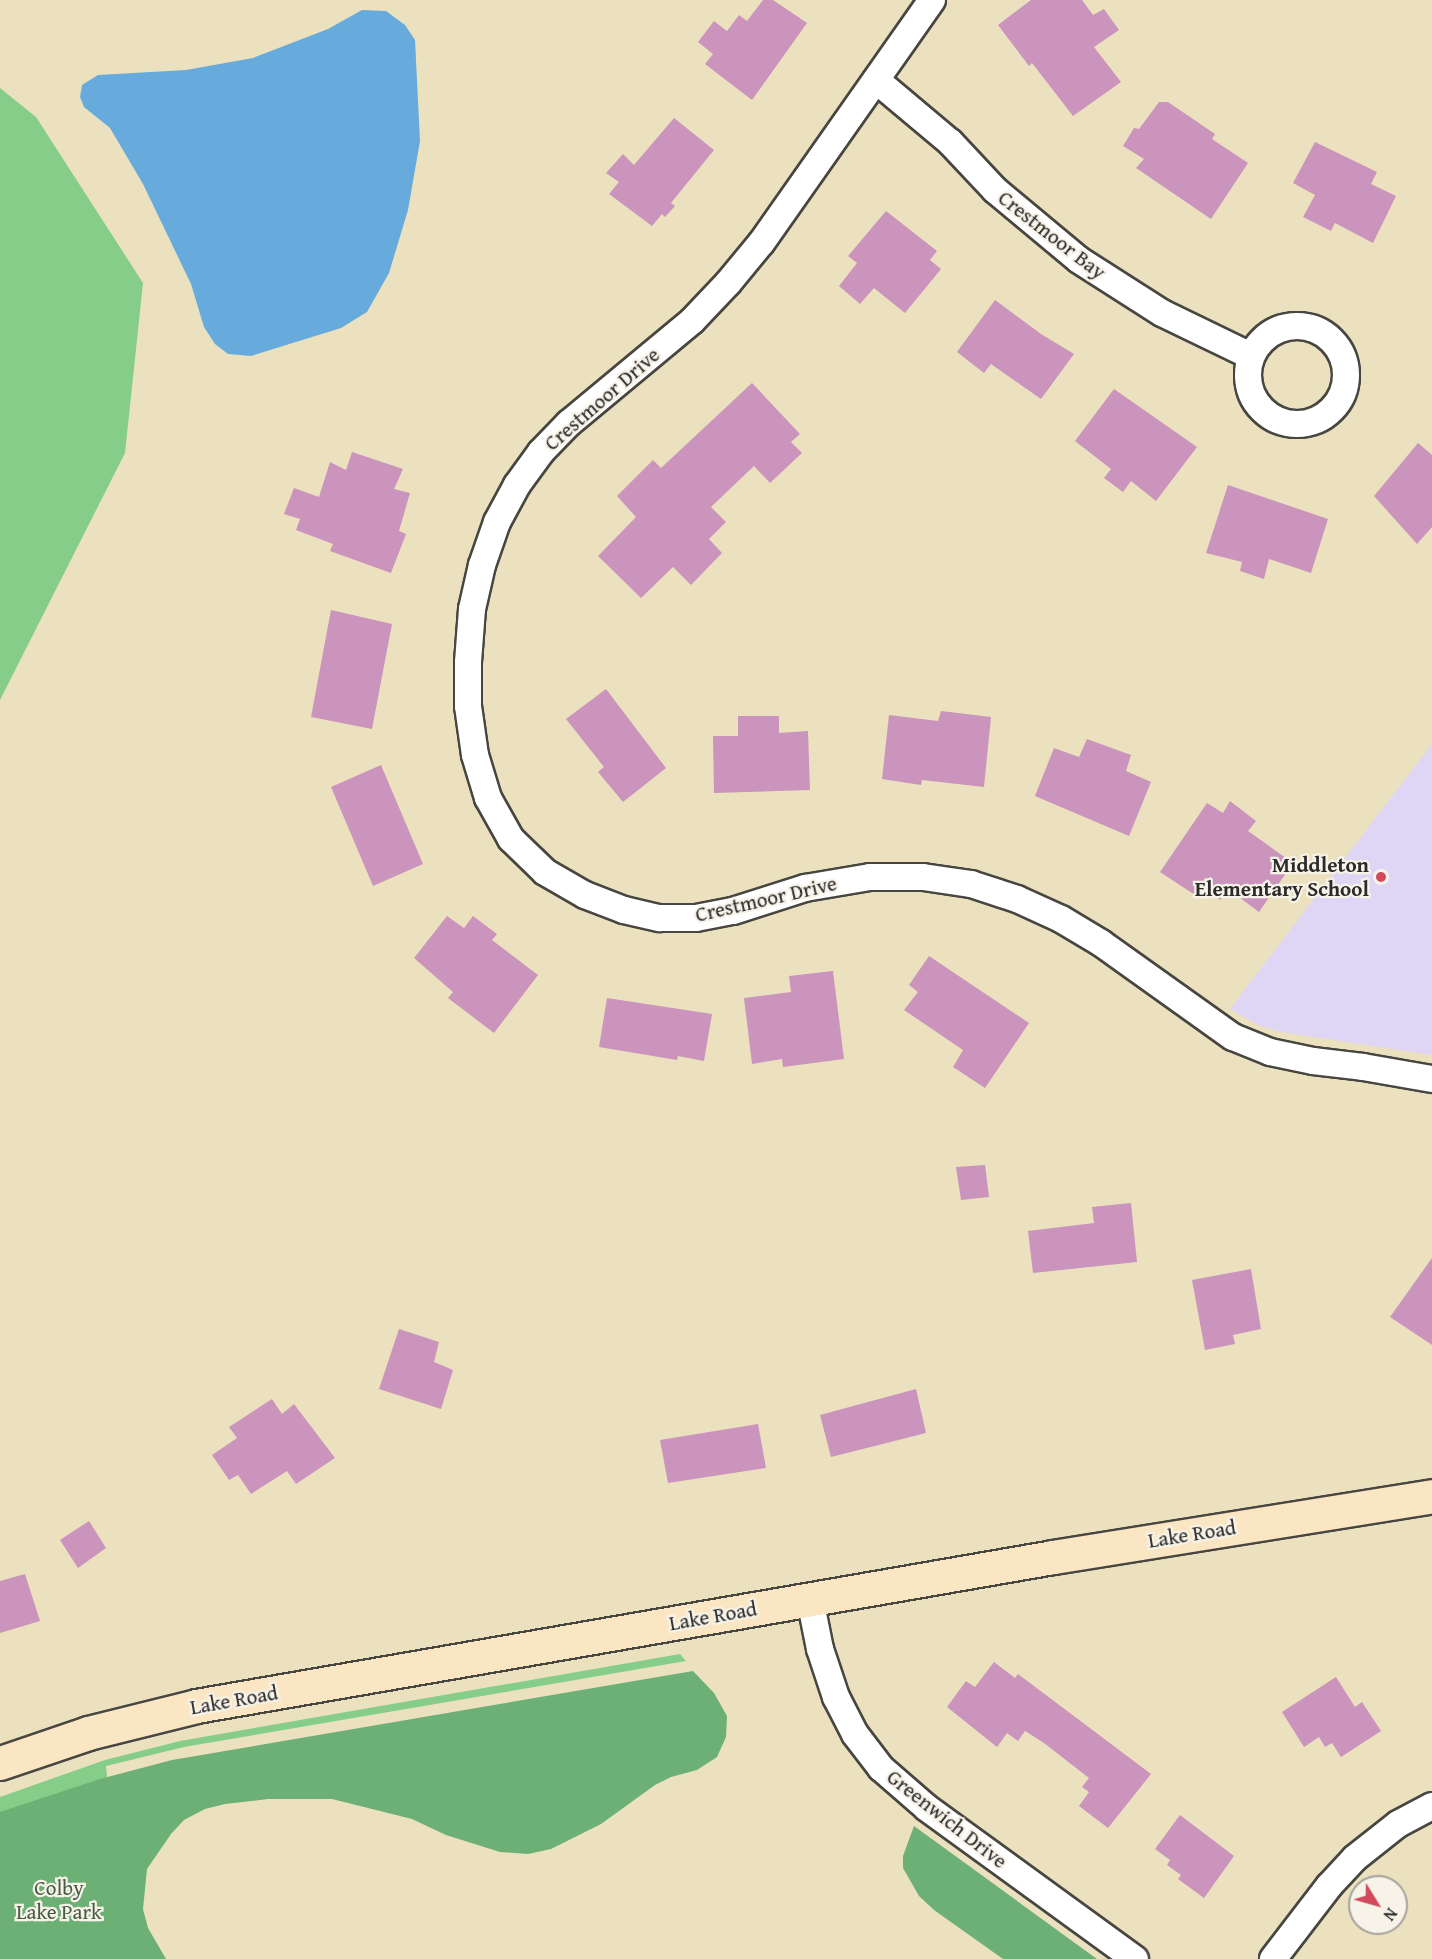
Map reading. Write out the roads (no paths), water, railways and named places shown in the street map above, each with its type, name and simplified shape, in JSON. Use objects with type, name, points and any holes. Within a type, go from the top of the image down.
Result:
[{"type":"street","name":"Crestmoor Drive","points":[[932,0],[762,243],[728,283],[684,327],[569,423],[541,452],[517,485],[497,522],[482,564],[472,609],[468,662],[468,706],[475,755],[488,798],[511,839],[545,872],[585,895],[624,910],[660,918],[696,918],[733,911],[806,888],[870,877],[923,877],[972,884],[1017,899],[1061,919],[1101,943],[1233,1037],[1270,1052],[1291,1057],[1432,1079]]},
{"type":"street","name":"Crestmoor Bay","points":[[876,80],[950,142],[1002,197],[1079,260],[1162,313],[1251,356]]},
{"type":"street","name":"Lake Road","points":[[0,1763],[73,1737],[165,1712],[1194,1533],[1432,1497]]},
{"type":"street","name":"Greenwich Drive","points":[[810,1599],[820,1649],[840,1708],[863,1746],[881,1768],[927,1808],[1135,1959]]},
{"type":"street","points":[[1273,1959],[1329,1886],[1355,1858],[1398,1824],[1432,1806]]},
{"type":"water","points":[[362,10],[386,11],[405,25],[415,40],[420,141],[408,210],[389,273],[367,312],[341,328],[251,356],[228,354],[215,344],[204,327],[191,284],[143,184],[110,128],[84,107],[80,97],[82,85],[98,75],[186,70],[253,58],[328,29]]},
{"type":"place","name":"Middleton Elementary School","points":[[1381,877]]},
{"type":"park label","name":"Colby Lake Park","points":[[59,1900]]}]
